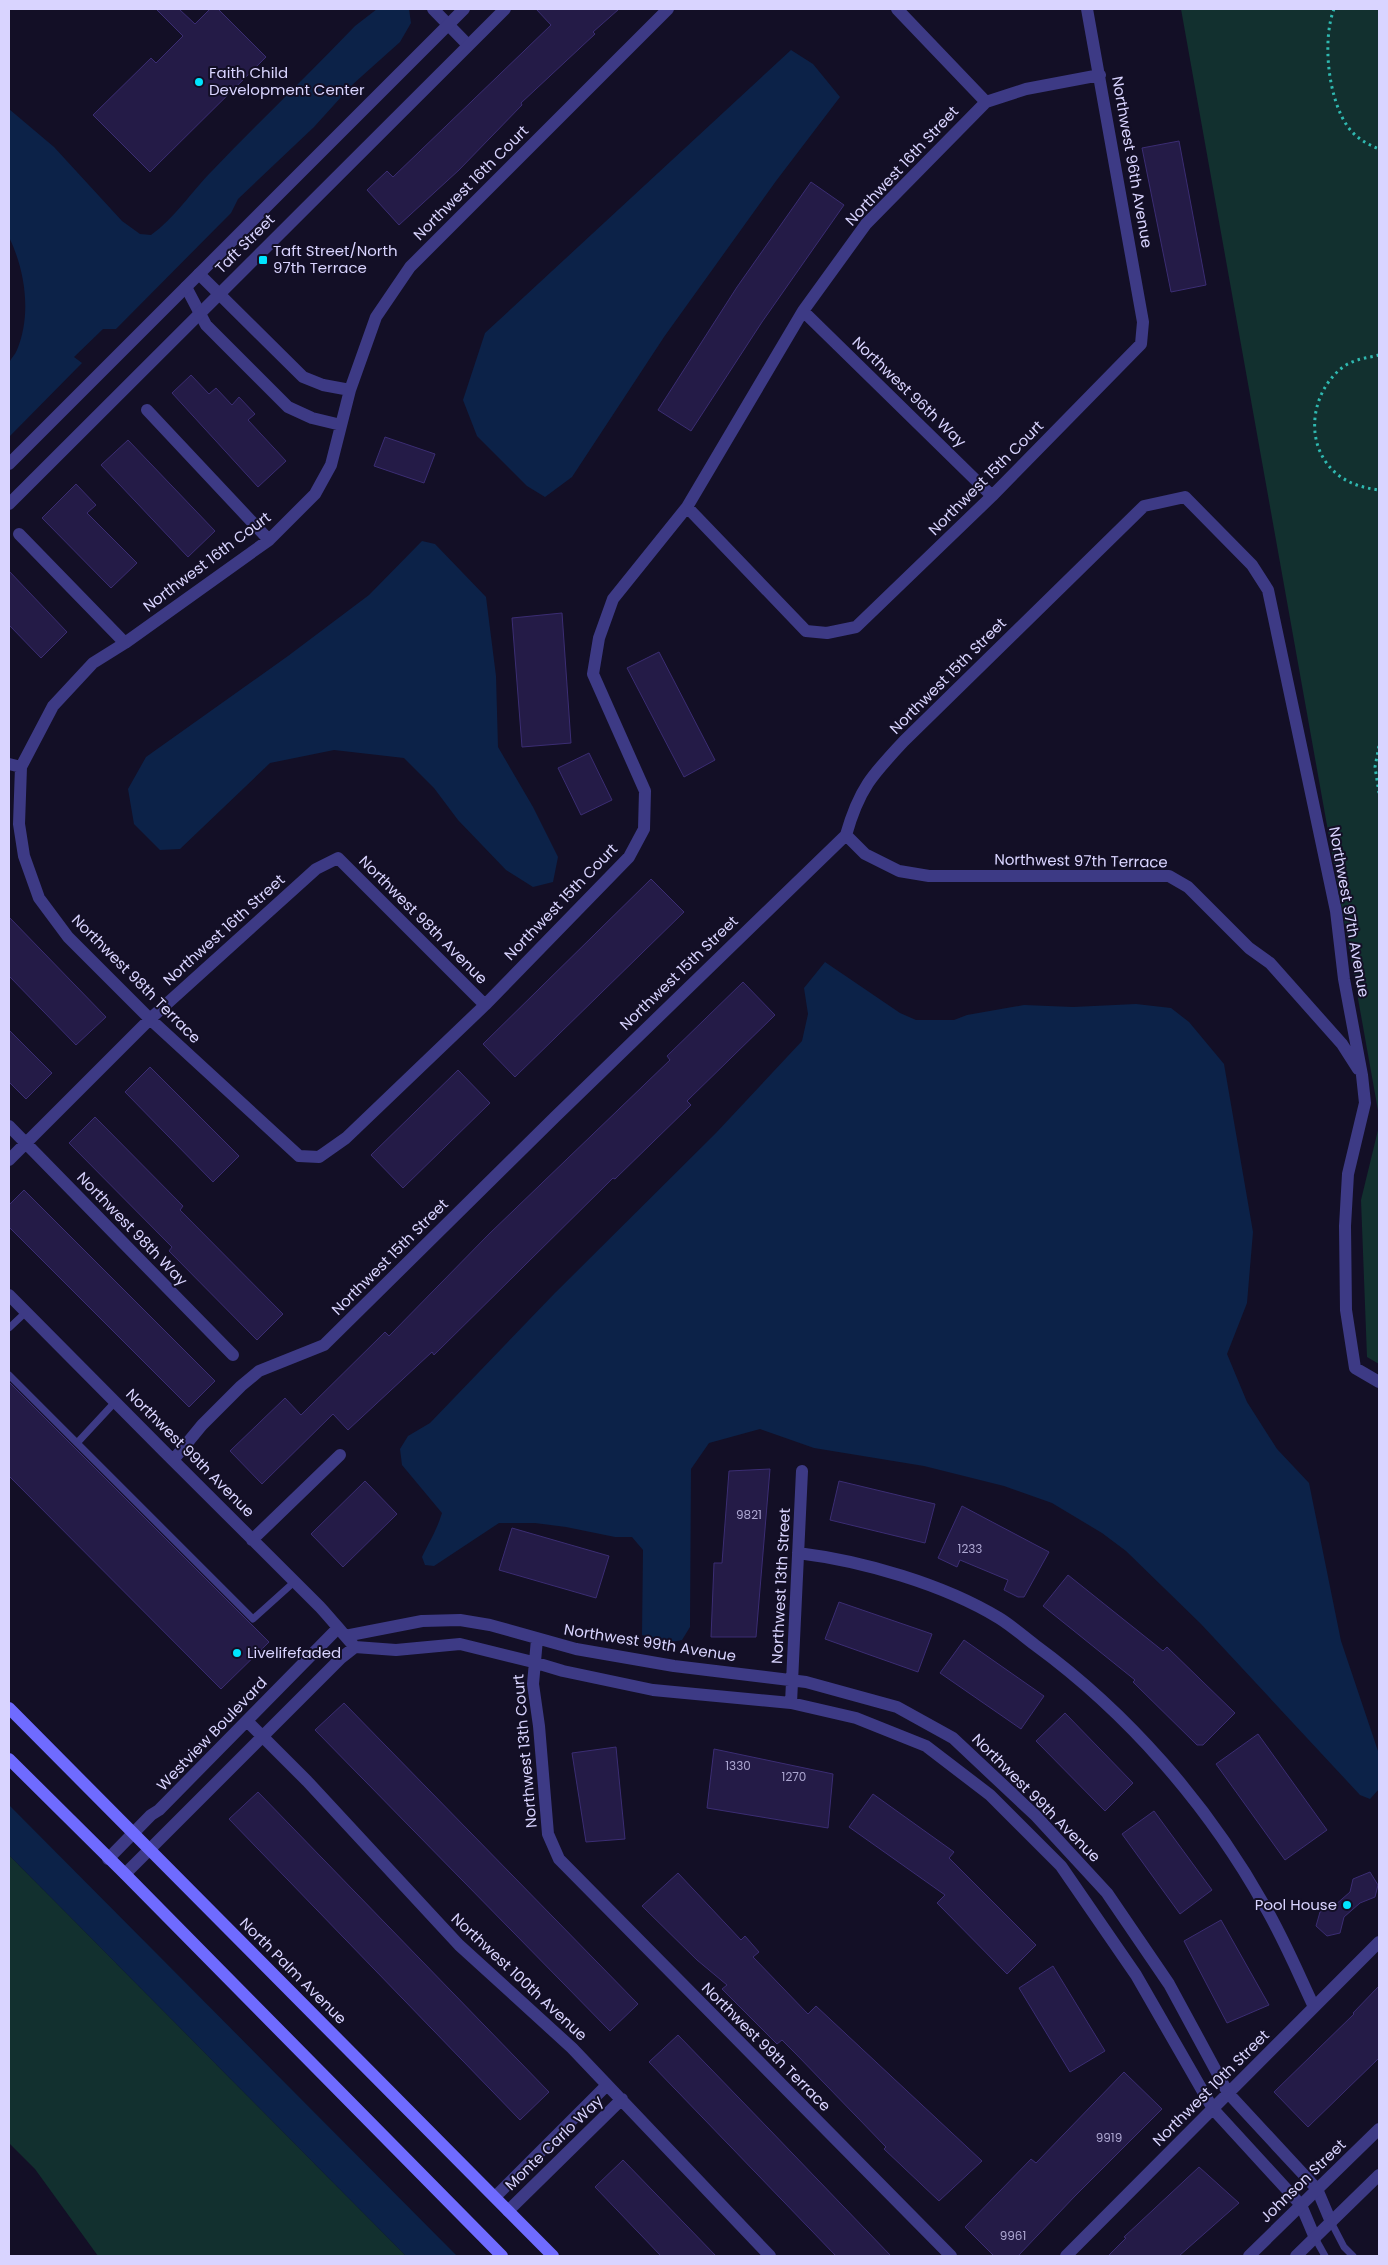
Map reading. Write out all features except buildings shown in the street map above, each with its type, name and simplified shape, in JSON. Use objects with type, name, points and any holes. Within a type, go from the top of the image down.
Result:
[{"type":"main road","name":"North Palm Avenue","points":[[9,1708],[553,2256]]},
{"type":"main road","points":[[9,1759],[502,2256]]},
{"type":"street","points":[[433,9],[468,45]]},
{"type":"street","name":"Taft Street","points":[[9,464],[464,9]]},
{"type":"street","name":"Taft Street","points":[[9,504],[505,9]]},
{"type":"street","name":"Northwest 16th Court","points":[[15,766],[53,706],[93,663],[125,643],[270,540],[315,494],[331,465],[350,390],[376,317],[410,267],[668,9]]},
{"type":"street","points":[[897,9],[986,102]]},
{"type":"street","name":"Northwest 96th Avenue","points":[[1087,9],[1143,322]]},
{"type":"street","name":"Northwest 16th Street","points":[[687,507],[803,311],[866,224],[986,102],[1026,89],[1100,75]]},
{"type":"street","points":[[199,274],[303,377],[323,385],[350,390]]},
{"type":"street","points":[[186,287],[206,325],[288,406],[312,418],[341,425]]},
{"type":"street","name":"Northwest 96th Way","points":[[803,311],[992,496]]},
{"type":"street","name":"Northwest 15th Court","points":[[319,1157],[346,1138],[486,1005],[629,857],[644,829],[645,791],[594,674],[599,638],[613,599],[687,507],[806,631],[827,634],[856,627],[992,496],[1141,344],[1143,322]]},
{"type":"street","points":[[147,410],[270,540]]},
{"type":"street","name":"Northwest 15th Street","points":[[174,1459],[202,1425],[259,1371],[324,1345],[846,834],[854,806],[871,777],[904,742],[1144,506],[1185,496]]},
{"type":"street","name":"Northwest 97th Avenue","points":[[1185,496],[1252,564],[1268,590],[1336,911],[1344,979],[1362,1075],[1365,1103],[1348,1174],[1345,1226],[1346,1310],[1355,1368],[1379,1382]]},
{"type":"street","points":[[19,534],[125,643]]},
{"type":"street","name":"Northwest 98th Terrace","points":[[15,766],[19,824],[24,856],[39,898],[68,937],[150,1019],[299,1156],[319,1157]]},
{"type":"street","name":"Northwest 97th Terrace","points":[[846,834],[865,854],[899,871],[929,876],[1169,876],[1188,887],[1248,948],[1270,963],[1342,1044],[1362,1075]]},
{"type":"street","name":"Northwest 16th Street","points":[[9,1160],[150,1019],[316,869],[338,858]]},
{"type":"street","name":"Northwest 98th Avenue","points":[[338,858],[486,1005]]},
{"type":"street","name":"Northwest 98th Way","points":[[9,1126],[233,1355]]},
{"type":"street","name":"Northwest 99th Avenue","points":[[9,1295],[174,1459],[293,1583],[322,1609],[355,1647],[396,1650],[460,1644],[563,1671],[653,1690],[791,1703],[856,1718],[926,1746],[990,1795],[1061,1866],[1136,1975],[1213,2109],[1300,2205],[1315,2238]]},
{"type":"street","points":[[252,1540],[340,1455]]},
{"type":"street","name":"Northwest 13th Street","points":[[791,1703],[802,1471]]},
{"type":"street","points":[[798,1554],[855,1562],[918,1582],[963,1600],[999,1618],[1070,1670],[1140,1738],[1217,1831],[1265,1906],[1314,2007]]},
{"type":"street","name":"Northwest 99th Avenue","points":[[341,1633],[422,1621],[460,1620],[490,1625],[576,1649],[674,1666],[793,1680],[896,1707],[953,1738],[1036,1816],[1107,1893],[1169,1984],[1228,2093],[1317,2189],[1331,2222]]},
{"type":"street","name":"Westview Boulevard","points":[[108,1859],[247,1721],[341,1633]]},
{"type":"street","name":"Northwest 13th Court","points":[[536,1639],[533,1684],[539,1726],[548,1834],[559,1859]]},
{"type":"street","points":[[125,1874],[261,1736],[341,1658],[355,1647]]},
{"type":"street","name":"Northwest 100th Avenue","points":[[247,1721],[307,1781],[459,1945],[572,2048],[770,2256]]},
{"type":"street","name":"Northwest 99th Terrace","points":[[559,1859],[951,2256]]},
{"type":"street","name":"Northwest 10th Street","points":[[1066,2256],[1379,1942]]},
{"type":"street","name":"Monte Carlo Way","points":[[494,2197],[607,2085]]},
{"type":"street","name":"Monte Carlo Way","points":[[508,2210],[622,2099]]},
{"type":"street","name":"Johnson Street","points":[[1249,2256],[1379,2129]]},
{"type":"street","points":[[1296,2256],[1379,2175]]},
{"type":"lane","points":[[9,1328],[26,1312]]},
{"type":"lane","points":[[9,1375],[253,1619],[293,1583]]},
{"type":"lane","points":[[77,1443],[116,1401]]},
{"type":"lane","points":[[1331,2222],[1344,2247],[1353,2256]]},
{"type":"lane","points":[[1315,2238],[1325,2256]]},
{"type":"path","points":[[1334,9],[1327,39],[1327,56],[1333,88],[1342,116],[1352,132],[1379,149]]},
{"type":"path","points":[[1379,354],[1344,366],[1333,376],[1324,388],[1317,404],[1314,421],[1319,448],[1325,462],[1348,482],[1365,488],[1379,490]]},
{"type":"path","points":[[1379,746],[1375,768],[1379,793]]},
{"type":"green space","points":[[1181,9],[1379,9],[1379,1116]]},
{"type":"green space","points":[[1379,1126],[1379,1364],[1367,1357],[1361,1200]]},
{"type":"green space","points":[[9,1855],[406,2256],[98,2256],[35,2169],[9,2143]]},
{"type":"water","points":[[377,9],[409,9],[411,23],[400,42],[352,85],[314,127],[238,199],[231,213],[116,329],[103,329],[74,357],[82,363],[9,437],[8,368],[22,336],[25,292],[15,250],[9,237],[9,109],[54,147],[122,221],[140,234],[151,235],[175,213],[212,171],[355,26]]},
{"type":"water","points":[[791,50],[813,64],[840,97],[776,181],[664,337],[572,477],[545,497],[527,486],[477,436],[463,400],[485,333]]},
{"type":"water","points":[[422,541],[435,544],[486,597],[496,676],[498,747],[533,807],[558,857],[553,882],[533,887],[506,870],[458,820],[434,788],[404,758],[334,750],[270,763],[180,849],[160,850],[134,824],[128,789],[146,757],[288,656],[369,595]]},
{"type":"water","points":[[825,962],[900,1013],[916,1020],[954,1020],[967,1015],[1024,1005],[1073,1007],[1136,1004],[1171,1008],[1189,1022],[1224,1064],[1253,1232],[1247,1303],[1227,1354],[1247,1402],[1277,1449],[1309,1483],[1341,1641],[1379,1754],[1379,1789],[1370,1799],[1360,1795],[1201,1624],[1126,1551],[1102,1533],[1052,1503],[1004,1486],[924,1466],[814,1448],[760,1429],[709,1443],[691,1469],[690,1627],[682,1640],[667,1643],[642,1635],[643,1550],[632,1537],[615,1537],[535,1523],[499,1523],[434,1566],[425,1565],[422,1557],[442,1513],[402,1465],[400,1449],[408,1436],[430,1423],[554,1294],[716,1133],[802,1041],[808,1014],[804,988]]},
{"type":"water","points":[[9,1805],[457,2256],[406,2256],[9,1855]]},
{"type":"place","name":"Faith Child Development Center","points":[[199,82]]},
{"type":"place","name":"Taft Street/North 97th Terrace","points":[[263,260]]},
{"type":"place","name":"Livelifefaded","points":[[237,1653]]},
{"type":"place","name":"Pool House","points":[[1347,1905]]}]
